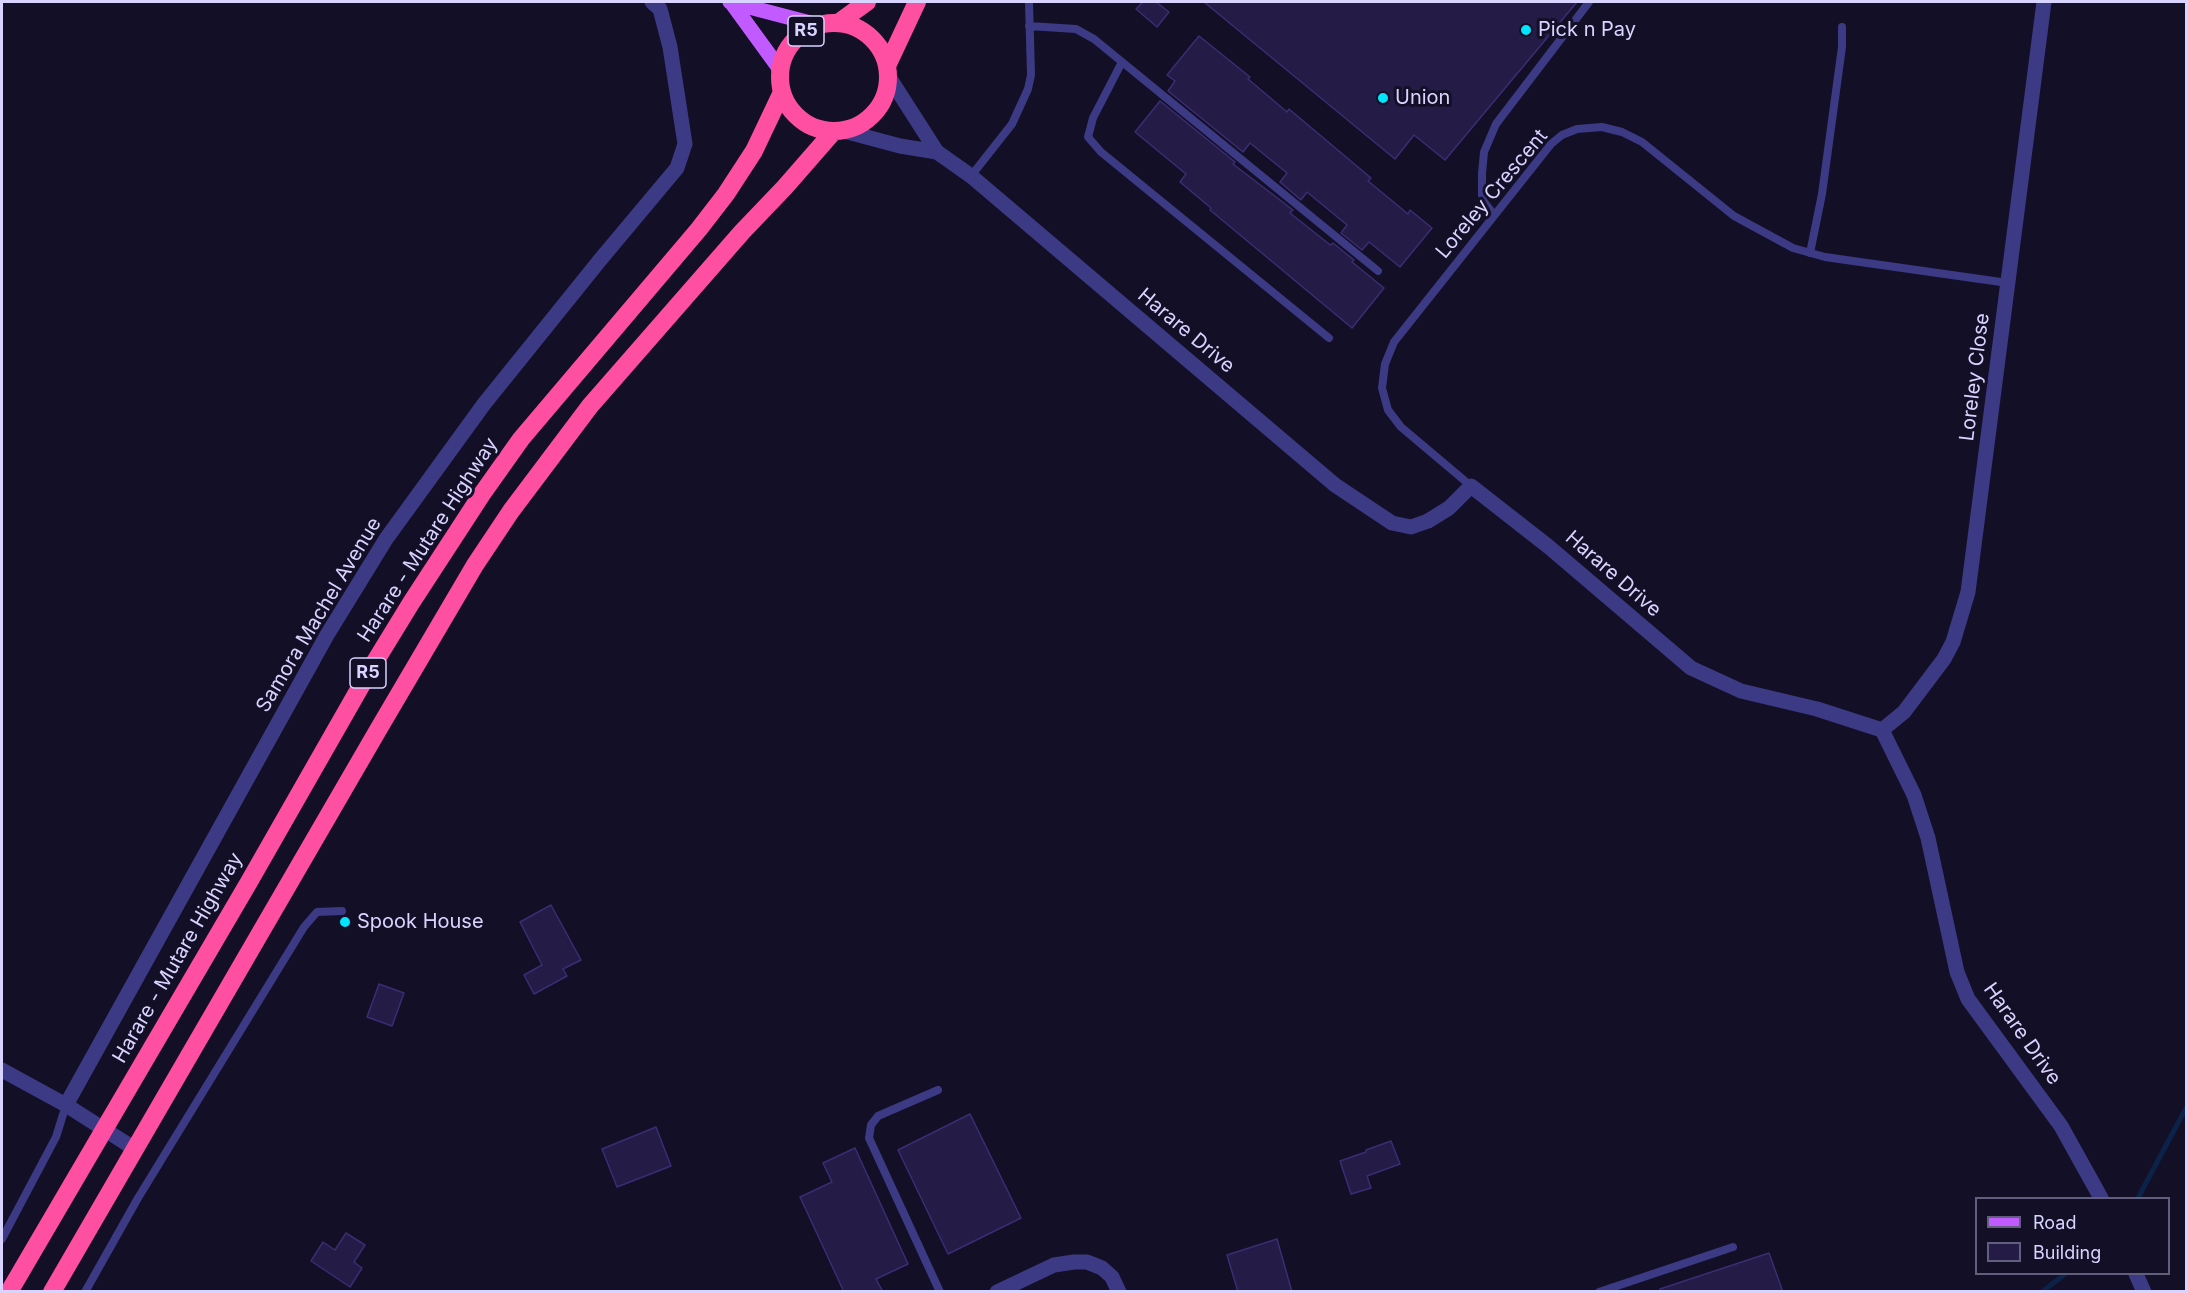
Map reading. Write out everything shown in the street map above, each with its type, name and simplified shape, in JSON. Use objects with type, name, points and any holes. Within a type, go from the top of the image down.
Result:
[{"type":"highway","name":"R5","points":[[838,23],[867,2]]},
{"type":"highway","name":"R5","points":[[888,71],[883,53],[875,41],[852,26],[838,23],[818,25],[806,31],[796,39],[782,58],[779,68],[782,92],[789,108],[801,121],[816,129],[838,132],[862,125],[876,112],[885,96],[888,71],[917,2]]},
{"type":"highway","name":"Harare - Mutare Highway","points":[[9,1292],[255,872],[370,670],[482,494],[521,439],[726,194],[754,151],[782,92]]},
{"type":"highway","name":"R5","points":[[52,1292],[372,740],[475,565],[511,511],[590,406],[742,232],[838,132]]},
{"type":"main road","points":[[730,2],[818,25]]},
{"type":"main road","points":[[730,2],[779,68]]},
{"type":"street","name":"Loreley Close","points":[[1882,730],[1905,712],[1944,659],[1953,642],[1965,600],[1974,550],[2044,2]]},
{"type":"street","name":"Samora Machel Avenue","points":[[66,1105],[327,635],[386,539],[484,404],[677,168],[685,144],[670,47],[659,4]]},
{"type":"street","name":"Harare Drive","points":[[888,71],[937,152],[971,176],[1335,485],[1392,523],[1411,527],[1428,521],[1449,508],[1471,486],[1549,547],[1691,668],[1741,691],[1817,709],[1882,730],[1914,795],[1928,838],[1957,972],[1968,999],[2061,1126],[2100,1197]]},
{"type":"street","name":"Harare Drive","points":[[838,132],[937,152]]},
{"type":"street","points":[[2,1070],[66,1105],[135,1149]]},
{"type":"street","points":[[997,1292],[1054,1265],[1074,1262],[1087,1262],[1102,1268],[1112,1277],[1119,1292]]},
{"type":"street","points":[[2136,1275],[2144,1292]]},
{"type":"lane","points":[[971,176],[1012,124],[1025,96],[1031,75],[1029,2]]},
{"type":"lane","points":[[1494,215],[1484,202],[1482,173],[1484,152],[1496,124],[1589,2]]},
{"type":"lane","points":[[1029,26],[1076,29],[1094,39],[1378,271]]},
{"type":"lane","points":[[1810,253],[1822,194],[1842,47],[1842,27]]},
{"type":"lane","points":[[1122,62],[1093,118],[1088,137],[1101,152],[1329,339]]},
{"type":"lane","name":"Loreley Crescent","points":[[1471,486],[1401,427],[1388,410],[1383,398],[1384,364],[1394,342],[1551,144],[1562,135],[1577,129],[1602,127],[1622,132],[1642,142],[1734,216],[1793,248],[1825,257],[2008,283]]},
{"type":"lane","points":[[85,1292],[138,1198],[304,927],[317,912],[342,911]]},
{"type":"lane","points":[[938,1090],[878,1116],[871,1125],[869,1138],[940,1292]]},
{"type":"lane","points":[[2,1239],[56,1137],[66,1105]]},
{"type":"lane","points":[[1599,1292],[1733,1247]]},
{"type":"building","points":[[1143,2],[1156,2],[1169,12],[1157,27],[1136,9]]},
{"type":"building","name":"Union","points":[[1204,2],[1577,2],[1445,160],[1414,135],[1395,159]]},
{"type":"building","points":[[1199,36],[1250,77],[1248,79],[1287,112],[1289,109],[1371,178],[1368,181],[1408,214],[1410,210],[1432,228],[1400,267],[1369,242],[1362,250],[1341,233],[1347,225],[1307,192],[1301,200],[1280,182],[1287,173],[1250,143],[1243,152],[1168,91],[1175,81],[1167,75]]},
{"type":"building","points":[[1160,101],[1235,162],[1233,164],[1293,210],[1290,213],[1329,244],[1333,243],[1384,288],[1352,328],[1210,210],[1211,208],[1180,182],[1186,174],[1135,132]]},
{"type":"building","points":[[551,905],[581,960],[563,969],[567,976],[534,994],[524,975],[542,965],[520,922]]},
{"type":"building","points":[[379,984],[404,993],[392,1026],[367,1017]]},
{"type":"building","points":[[970,1114],[1021,1218],[948,1254],[898,1150]]},
{"type":"building","points":[[656,1127],[671,1166],[617,1187],[602,1149]]},
{"type":"building","points":[[1391,1141],[1400,1164],[1367,1176],[1371,1188],[1351,1194],[1340,1161]]},
{"type":"building","points":[[855,1148],[908,1264],[876,1279],[883,1292],[844,1292],[800,1197],[832,1182],[823,1163]]},
{"type":"building","points":[[346,1233],[365,1245],[354,1262],[362,1268],[350,1287],[311,1261],[323,1242],[335,1250]]},
{"type":"building","points":[[1277,1239],[1292,1292],[1238,1292],[1227,1255]]},
{"type":"building","points":[[1769,1253],[1783,1292],[1661,1292],[1660,1289]]},
{"type":"waterway","points":[[2139,1197],[2186,1108]]},
{"type":"waterway","points":[[2042,1292],[2064,1275]]},
{"type":"place","name":"Pick n Pay","points":[[1526,30]]},
{"type":"place","name":"Union","points":[[1383,98]]},
{"type":"place","name":"Spook House","points":[[345,922]]}]
